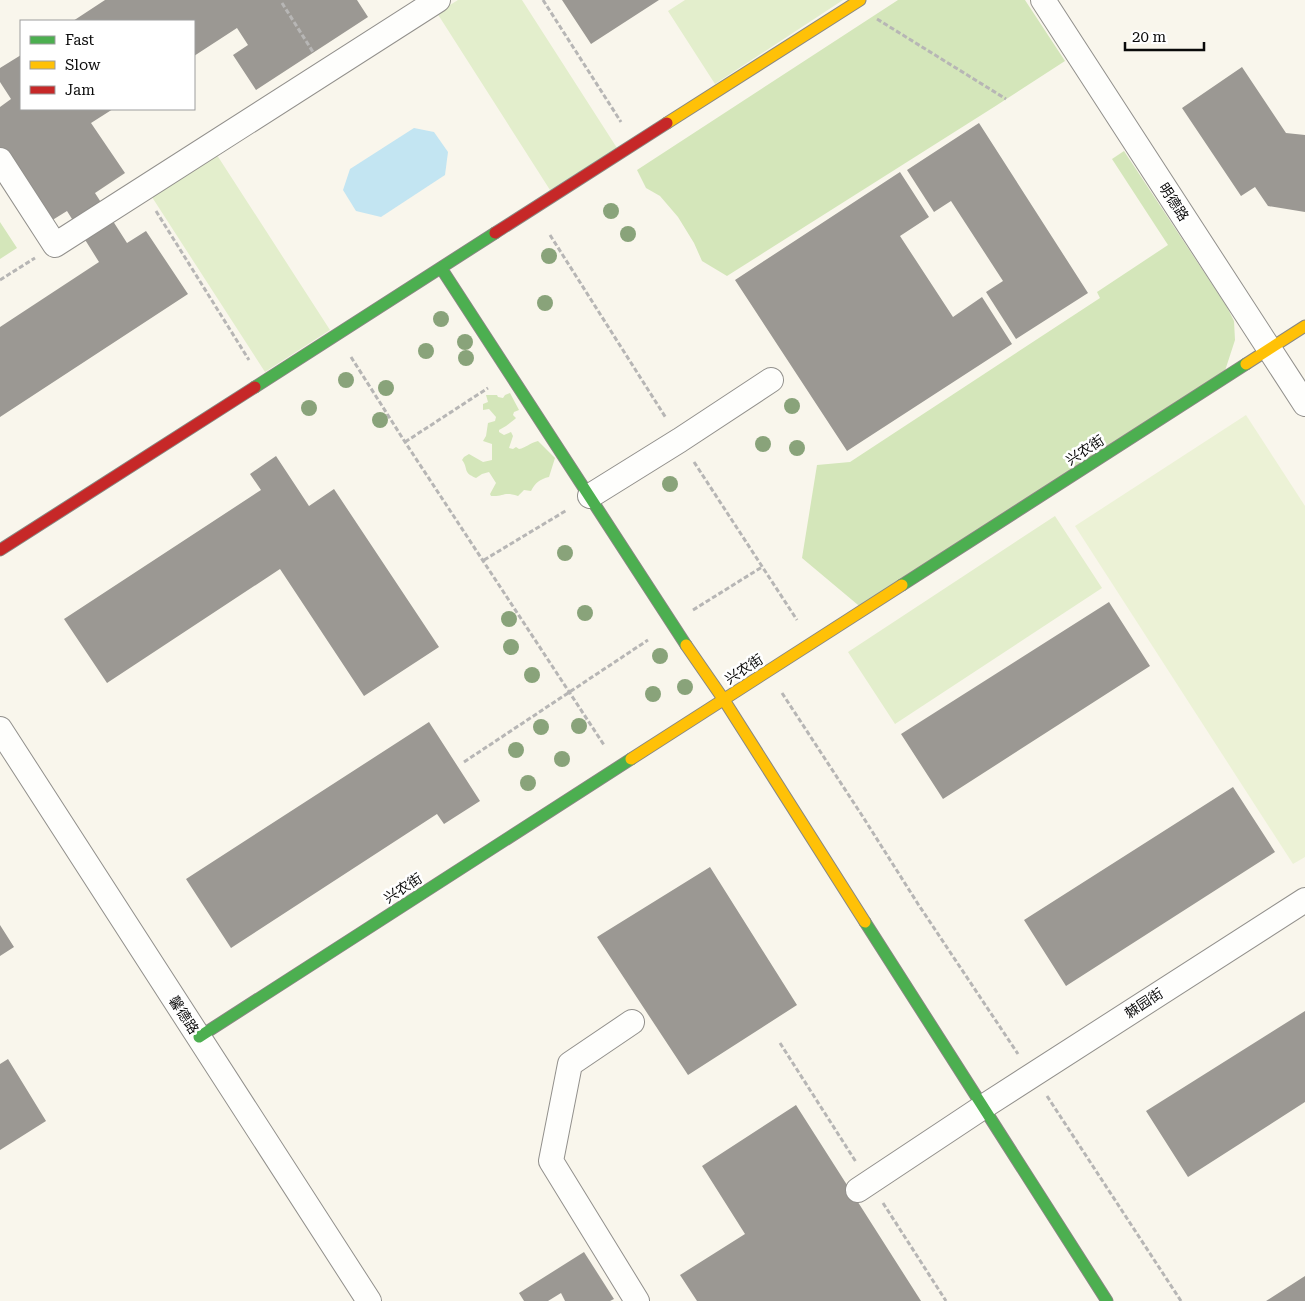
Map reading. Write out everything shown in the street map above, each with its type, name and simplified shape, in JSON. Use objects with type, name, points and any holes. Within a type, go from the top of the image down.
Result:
[{"type":"street","points":[[0,160],[55,245],[438,0]]},
{"type":"street","name":"明德路","points":[[1043,0],[1305,404]]},
{"type":"street","points":[[0,550],[856,2]]},
{"type":"street","points":[[441,268],[671,624],[724,700],[1106,1301]]},
{"type":"street","name":"兴农街","points":[[199,1037],[1305,326]]},
{"type":"street","points":[[590,496],[772,380]]},
{"type":"street","name":"馨德路","points":[[0,729],[369,1301]]},
{"type":"street","name":"棘园街","points":[[858,1190],[983,1107],[1305,900]]},
{"type":"street","points":[[632,1022],[570,1064],[551,1161],[637,1301]]},
{"type":"path","points":[[543,0],[635,144]]},
{"type":"path","points":[[856,2],[1006,99]]},
{"type":"path","points":[[282,4],[326,71]]},
{"type":"path","points":[[142,189],[263,382]]},
{"type":"path","points":[[0,280],[55,245]]},
{"type":"path","points":[[338,335],[405,442],[619,768]]},
{"type":"path","points":[[405,442],[510,374]]},
{"type":"path","points":[[484,560],[590,496]]},
{"type":"path","points":[[464,762],[671,624],[762,567]]},
{"type":"path","points":[[768,672],[863,816],[918,904],[1181,1301]]},
{"type":"green space","points":[[458,0],[522,0],[617,148],[550,190],[437,13]]},
{"type":"green space","points":[[685,0],[843,0],[715,84],[668,11]]},
{"type":"green space","points":[[898,0],[1025,0],[1065,61],[727,276],[702,261],[694,243],[678,217],[660,196],[646,188],[637,170]]},
{"type":"green space","points":[[1124,151],[1227,307],[1234,321],[1235,340],[1222,380],[864,610],[802,558],[817,465],[850,462],[1100,298],[1097,292],[1168,245],[1112,159]]},
{"type":"green space","points":[[215,152],[330,330],[265,372],[150,194]]},
{"type":"green space","points":[[0,222],[17,248],[0,259]]},
{"type":"green space","points":[[510,393],[519,410],[514,412],[515,419],[499,430],[504,435],[511,432],[513,436],[509,448],[513,449],[516,447],[519,449],[538,441],[555,458],[549,477],[538,482],[531,491],[524,490],[518,496],[506,494],[491,496],[490,494],[496,483],[489,472],[476,478],[467,472],[462,460],[469,454],[483,462],[492,460],[492,444],[483,441],[486,436],[488,423],[495,421],[496,417],[489,409],[483,410],[483,404],[488,402],[486,395],[497,395],[503,398]]},
{"type":"green space","points":[[1246,415],[1305,506],[1305,857],[1293,864],[1075,526]]},
{"type":"green space","points":[[1055,516],[1102,588],[895,724],[848,652]]},
{"type":"water","points":[[414,128],[434,132],[448,152],[445,175],[381,217],[356,211],[343,190],[350,169]]},
{"type":"building","points":[[105,0],[357,0],[368,17],[256,90],[233,55],[248,45],[237,28],[195,55],[195,20],[75,20]]},
{"type":"building","points":[[562,0],[659,0],[591,44]]},
{"type":"building","points":[[20,56],[20,110],[111,110],[91,123],[125,173],[95,193],[127,243],[146,231],[188,294],[0,417],[0,327],[99,262],[67,211],[46,224],[0,154],[0,107],[11,99],[0,82],[0,68]]},
{"type":"building","points":[[1242,67],[1286,133],[1305,135],[1305,212],[1268,206],[1255,187],[1241,196],[1182,108]]},
{"type":"building","points":[[979,123],[1088,293],[1016,339],[986,292],[1003,281],[951,201],[934,212],[907,170]]},
{"type":"building","points":[[900,172],[929,217],[900,236],[953,317],[982,297],[1012,344],[847,451],[735,280]]},
{"type":"building","points":[[276,456],[309,506],[334,489],[439,647],[364,696],[280,569],[107,683],[64,619],[261,490],[250,474]]},
{"type":"building","points":[[1109,602],[1150,666],[943,799],[901,734]]},
{"type":"building","points":[[429,722],[480,801],[444,824],[437,814],[231,948],[186,879]]},
{"type":"building","points":[[1233,787],[1275,852],[1066,986],[1024,920]]},
{"type":"building","points":[[710,867],[797,1005],[688,1075],[597,937]]},
{"type":"building","points":[[0,925],[14,947],[0,956]]},
{"type":"building","points":[[1305,1011],[1305,1102],[1188,1177],[1146,1111]]},
{"type":"building","points":[[8,1059],[46,1121],[0,1150],[0,1064]]},
{"type":"building","points":[[796,1105],[921,1301],[697,1301],[680,1275],[745,1234],[702,1166]]},
{"type":"building","points":[[584,1252],[614,1299],[610,1301],[565,1301],[561,1293],[548,1301],[524,1301],[519,1293]]},
{"type":"building","points":[[1305,1276],[1305,1301],[1266,1301]]},
{"type":"traffic: fast","points":[[255,387],[495,233]]},
{"type":"traffic: fast","points":[[441,268],[686,645]]},
{"type":"traffic: fast","points":[[902,585],[1246,364]]},
{"type":"traffic: fast","points":[[199,1037],[631,759]]},
{"type":"traffic: fast","points":[[865,922],[1107,1301]]},
{"type":"traffic: slow","points":[[667,123],[860,0]]},
{"type":"traffic: slow","points":[[1246,364],[1305,326]]},
{"type":"traffic: slow","points":[[631,759],[902,585]]},
{"type":"traffic: slow","points":[[686,645],[724,700],[865,922]]},
{"type":"traffic: jam","points":[[495,233],[667,123]]},
{"type":"traffic: jam","points":[[0,550],[255,387]]}]
